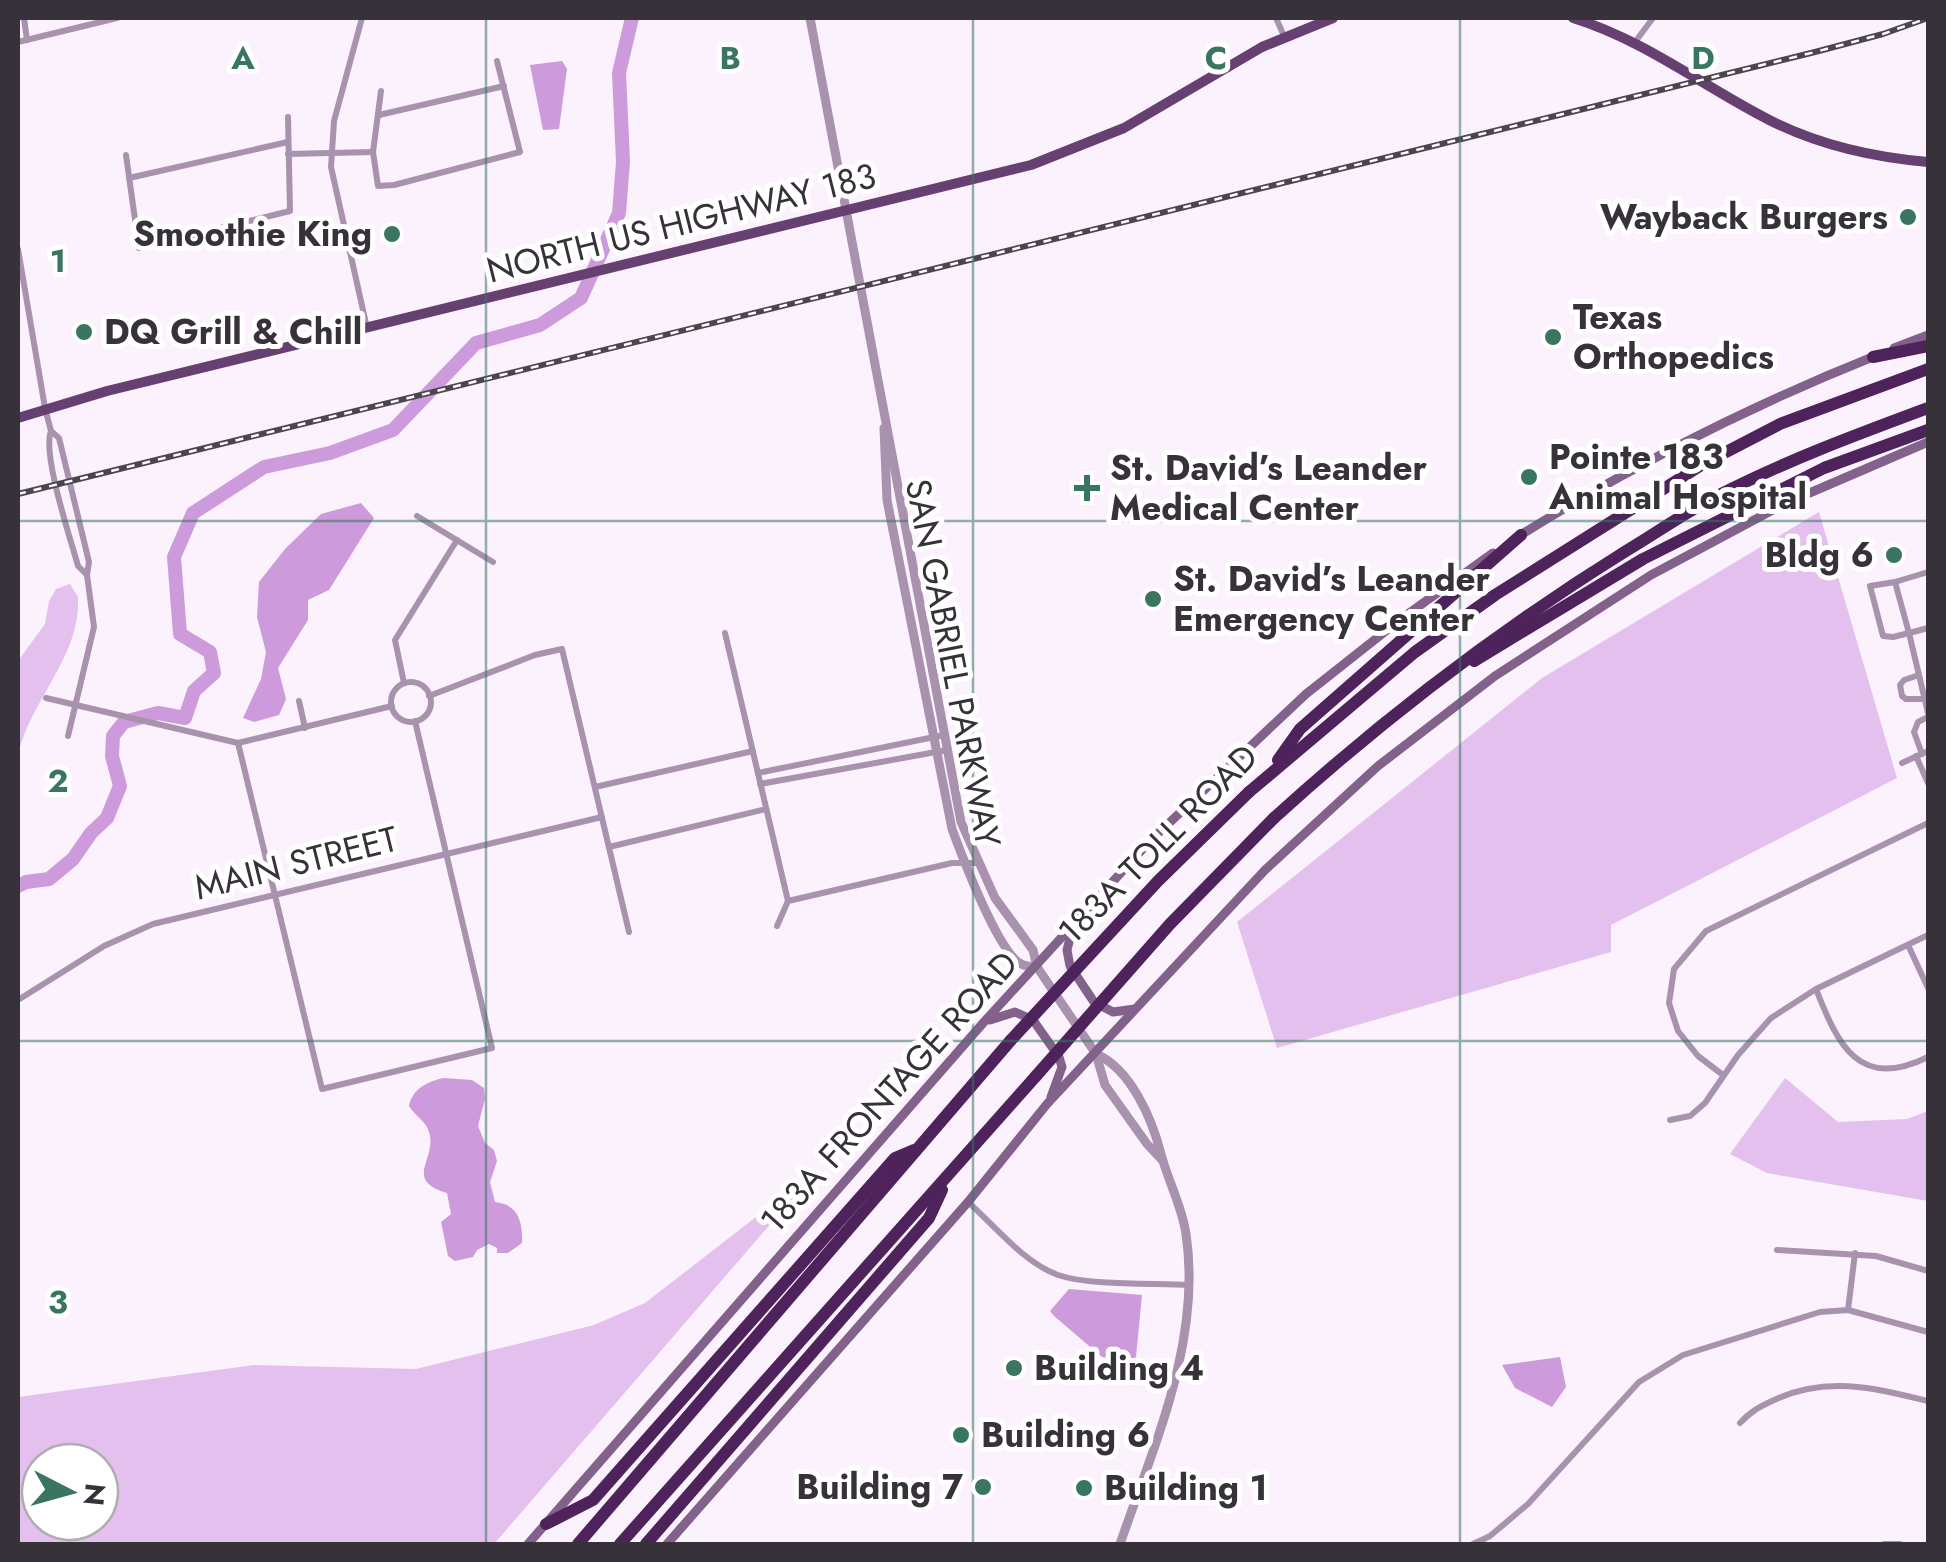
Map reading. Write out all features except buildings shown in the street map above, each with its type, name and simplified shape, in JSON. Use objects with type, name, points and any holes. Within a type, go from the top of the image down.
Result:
[{"type":"highway","points":[[1873,357],[1928,346]]},
{"type":"highway","name":"183A TOLL ROAD","points":[[578,1544],[1011,1040],[1158,881],[1248,792],[1431,640],[1495,595],[1703,464],[1780,424],[1928,369]]},
{"type":"highway","name":"183A TOLL ROAD","points":[[620,1544],[1156,938],[1274,818],[1352,746],[1513,623],[1717,496],[1853,436],[1928,408]]},
{"type":"highway","points":[[1412,700],[1643,559],[1824,468],[1928,430]]},
{"type":"highway","points":[[1268,775],[1300,729],[1522,535]]},
{"type":"highway","points":[[546,1524],[593,1500],[895,1158],[920,1147]]},
{"type":"highway","points":[[646,1544],[929,1218],[948,1175]]},
{"type":"main road","name":"NORTH US HIGHWAY 183","points":[[18,418],[1012,170],[1070,152],[1124,128],[1284,36],[1333,18]]},
{"type":"main road","points":[[1573,18],[1635,42],[1760,116],[1806,136],[1860,153],[1928,162]]},
{"type":"main road","name":"183A FRONTAGE ROAD","points":[[528,1544],[984,1022],[1174,816],[1306,694],[1447,584],[1619,476],[1738,414],[1928,335]]},
{"type":"main road","points":[[666,1544],[968,1202],[1048,1104],[1216,921],[1327,812],[1407,743],[1495,676],[1602,605],[1711,542],[1816,490],[1928,442]]},
{"type":"main road","points":[[1073,927],[1067,950],[1070,966],[1094,1002],[1114,1012],[1136,1009]]},
{"type":"main road","points":[[984,1022],[1015,1012],[1033,1020],[1062,1067],[1048,1104]]},
{"type":"street","points":[[24,18],[27,40]]},
{"type":"street","points":[[18,42],[116,18]]},
{"type":"street","points":[[362,18],[340,91],[331,154],[341,218],[367,328]]},
{"type":"street","name":"SAN GABRIEL PARKWAY","points":[[810,18],[960,822],[1002,909],[1033,950],[1037,967],[1096,1054],[1106,1085],[1147,1144],[1163,1160]]},
{"type":"street","points":[[1276,18],[1284,36]]},
{"type":"street","points":[[1635,42],[1653,18]]},
{"type":"street","points":[[381,91],[373,152],[378,186],[520,152],[497,60]]},
{"type":"street","points":[[378,115],[504,86]]},
{"type":"street","points":[[126,155],[139,248],[290,211],[288,117]]},
{"type":"street","points":[[129,178],[288,142]]},
{"type":"street","points":[[288,154],[373,152]]},
{"type":"street","points":[[18,248],[46,408],[52,431],[60,438],[90,562],[87,575],[94,627],[68,736]]},
{"type":"street","name":"SAN GABRIEL PARKWAY","points":[[882,402],[887,500],[946,806],[964,862],[996,930],[1016,961],[1037,967]]},
{"type":"street","points":[[52,431],[46,443],[78,566],[87,575]]},
{"type":"street","points":[[416,516],[493,562]]},
{"type":"street","points":[[404,683],[395,640],[456,540]]},
{"type":"street","points":[[1928,572],[1870,586],[1884,636],[1893,638],[1928,628]]},
{"type":"street","points":[[1896,582],[1928,715],[1918,722],[1914,732],[1928,783]]},
{"type":"street","points":[[725,633],[788,901],[777,926]]},
{"type":"street","points":[[429,696],[535,655],[562,649],[630,932]]},
{"type":"street","points":[[1919,676],[1904,680],[1900,685],[1902,696],[1925,699]]},
{"type":"street","points":[[404,683],[422,686],[429,696],[429,709],[416,721],[400,719],[392,706],[394,690],[404,683]]},
{"type":"street","points":[[46,698],[238,743],[392,706]]},
{"type":"street","points":[[298,701],[305,728]]},
{"type":"street","points":[[238,743],[322,1090],[492,1048],[416,721]]},
{"type":"street","points":[[758,774],[944,735]]},
{"type":"street","points":[[760,784],[947,750]]},
{"type":"street","points":[[595,787],[753,751]]},
{"type":"street","points":[[1902,763],[1922,754]]},
{"type":"street","points":[[610,847],[766,809]]},
{"type":"street","name":"MAIN STREET","points":[[18,1000],[104,946],[153,924],[602,817]]},
{"type":"street","points":[[1723,1075],[1698,1056],[1678,1031],[1668,1003],[1674,969],[1706,930],[1928,822]]},
{"type":"street","points":[[788,901],[964,862],[978,863]]},
{"type":"street","points":[[1670,1120],[1690,1116],[1705,1103],[1771,1018],[1816,989],[1928,935]]},
{"type":"street","points":[[1908,944],[1928,988]]},
{"type":"street","points":[[1816,989],[1835,1038],[1867,1066],[1892,1068],[1928,1057]]},
{"type":"street","name":"SAN GABRIEL PARKWAY","points":[[1096,1054],[1116,1066],[1151,1122],[1186,1230],[1189,1285],[1175,1381],[1120,1544]]},
{"type":"street","points":[[968,1202],[1036,1263],[1059,1275],[1083,1280],[1189,1285]]},
{"type":"street","points":[[1777,1250],[1855,1253],[1928,1271]]},
{"type":"street","points":[[1848,1310],[1855,1253]]},
{"type":"street","points":[[1473,1544],[1490,1536],[1528,1504],[1625,1395],[1654,1370],[1683,1355],[1801,1316],[1848,1310],[1928,1332]]},
{"type":"street","points":[[1740,1423],[1749,1412],[1784,1395],[1818,1386],[1859,1386],[1928,1401]]},
{"type":"street","points":[[1884,1544],[1900,1544]]},
{"type":"shaded area","points":[[562,61],[567,69],[559,129],[543,130],[530,65]]},
{"type":"shaded area","points":[[361,503],[374,518],[329,590],[308,600],[308,620],[278,668],[286,699],[279,715],[254,722],[243,718],[261,679],[266,652],[257,617],[259,582],[285,549],[321,514]]},
{"type":"shaded area","points":[[1819,512],[1897,778],[1611,925],[1611,952],[1277,1048],[1237,922],[1542,678]]},
{"type":"shaded area","points":[[70,584],[78,597],[71,640],[32,717],[18,757],[18,661],[45,624],[49,601],[56,589]]},
{"type":"shaded area","points":[[444,1078],[472,1080],[484,1088],[478,1126],[497,1161],[490,1182],[495,1202],[509,1206],[521,1227],[522,1243],[508,1253],[497,1253],[497,1248],[489,1244],[473,1257],[455,1261],[448,1256],[441,1222],[451,1214],[447,1193],[426,1181],[429,1132],[409,1106],[422,1087]]},
{"type":"shaded area","points":[[1785,1078],[1838,1122],[1907,1119],[1928,1111],[1928,1201],[1767,1173],[1730,1154]]},
{"type":"shaded area","points":[[818,1169],[494,1544],[18,1544],[18,1397],[254,1365],[416,1369],[594,1325],[645,1303]]},
{"type":"shaded area","points":[[1069,1289],[1142,1295],[1136,1357],[1129,1362],[1102,1357],[1054,1316],[1050,1311]]},
{"type":"shaded area","points":[[1560,1357],[1566,1387],[1552,1407],[1515,1388],[1502,1365]]},
{"type":"waterway","points":[[18,886],[49,879],[73,859],[107,818],[120,786],[112,756],[113,736],[124,722],[158,713],[185,718],[194,691],[214,673],[210,652],[180,634],[174,557],[193,513],[264,467],[330,453],[393,430],[476,343],[540,325],[581,298],[619,213],[623,162],[619,73],[632,18]]},
{"type":"railway","points":[[18,494],[1815,52],[1928,18]]},
{"type":"place","name":"Wayback Burgers","points":[[1908,217]]},
{"type":"place","name":"Smoothie King","points":[[392,234]]},
{"type":"place","name":"DQ Grill & Chill","points":[[84,332]]},
{"type":"place","name":"Texas Orthopedics","points":[[1553,337]]},
{"type":"place","name":"Pointe 183 Animal Hospital","points":[[1529,477]]},
{"type":"place","name":"St. David’s Leander Medical Center","points":[[1087,488]]},
{"type":"place","name":"Bldg 6","points":[[1894,555]]},
{"type":"place","name":"St. David’s Leander Emergency Center","points":[[1153,599]]},
{"type":"place","name":"Building 4","points":[[1014,1368]]},
{"type":"place","name":"Building 6","points":[[961,1435]]},
{"type":"place","name":"Building 7","points":[[983,1487]]},
{"type":"place","name":"Building 1","points":[[1084,1488]]}]
